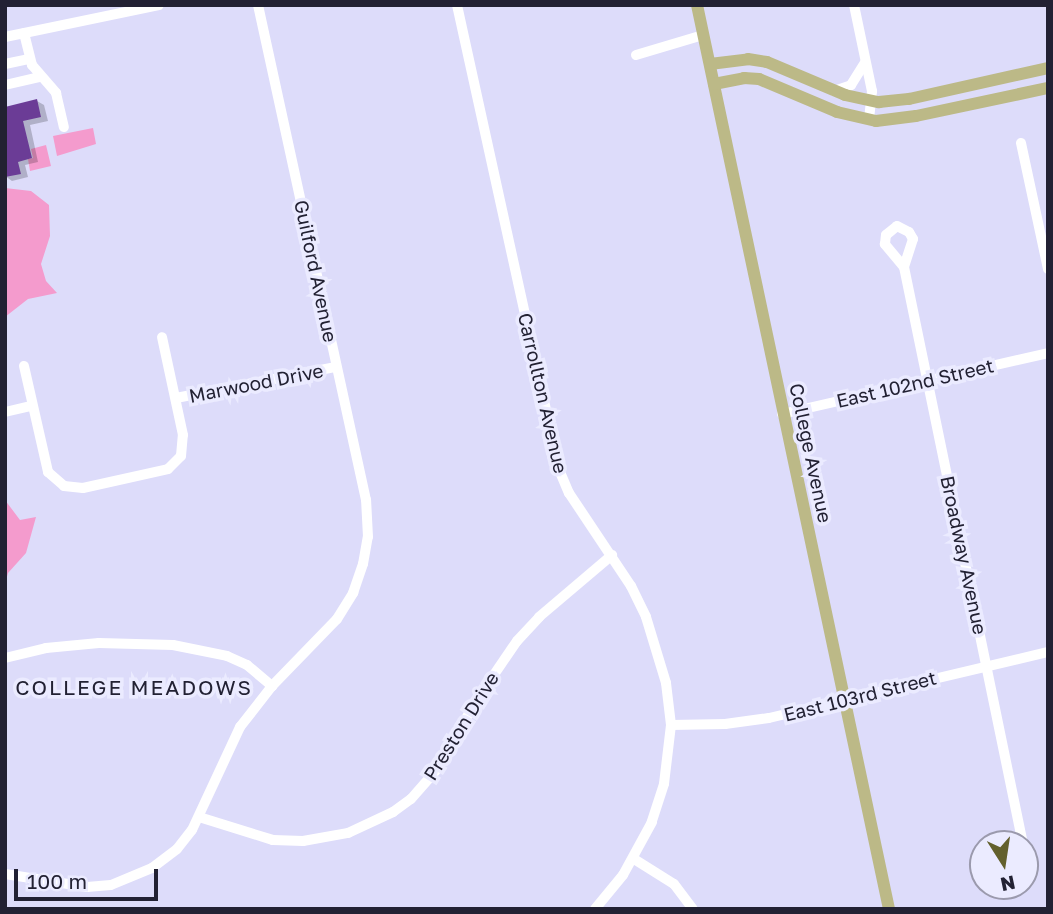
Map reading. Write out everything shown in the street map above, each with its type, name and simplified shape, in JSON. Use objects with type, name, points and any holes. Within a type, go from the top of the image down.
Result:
[{"type":"main road","name":"College Avenue","points":[[697,5],[889,909]]},
{"type":"main road","points":[[710,64],[748,59],[766,62],[834,90],[872,102],[909,99],[1048,68]]},
{"type":"main road","points":[[714,84],[744,78],[759,79],[837,112],[869,120],[916,117],[1048,88]]},
{"type":"street","points":[[5,37],[159,5]]},
{"type":"street","name":"Guilford Avenue","points":[[5,874],[87,887],[111,885],[160,863],[185,840],[199,817],[240,727],[272,686],[345,608],[363,565],[368,537],[366,500],[258,5]]},
{"type":"street","name":"Carrollton Avenue","points":[[457,5],[554,450],[569,493],[612,555],[646,617],[666,683],[671,725],[664,784],[652,822],[634,859],[595,909]]},
{"type":"street","points":[[854,5],[872,102],[869,120]]},
{"type":"street","points":[[24,33],[29,59],[56,93],[64,127]]},
{"type":"street","points":[[636,55],[703,35]]},
{"type":"street","points":[[5,64],[29,59]]},
{"type":"street","points":[[834,90],[851,85],[865,63]]},
{"type":"street","points":[[5,85],[40,76]]},
{"type":"street","points":[[1021,143],[1048,269]]},
{"type":"street","name":"Broadway Avenue","points":[[904,267],[1020,830]]},
{"type":"street","points":[[24,366],[45,464],[58,483],[71,488],[83,488],[168,469],[178,460],[184,444],[162,337]]},
{"type":"street","name":"East 102nd Street","points":[[782,414],[1048,353]]},
{"type":"street","name":"Marwood Drive","points":[[176,398],[336,367]]},
{"type":"street","points":[[5,412],[32,406]]},
{"type":"street","name":"Preston Drive","points":[[199,817],[233,830],[272,840],[303,841],[348,833],[393,812],[411,799],[439,767],[482,692],[517,641],[539,617],[612,555]]},
{"type":"street","points":[[5,658],[46,648],[99,643],[173,645],[227,656],[247,665],[272,686]]},
{"type":"street","name":"East 103rd Street","points":[[671,725],[735,723],[1048,652]]},
{"type":"street","points":[[634,859],[674,884],[692,909]]},
{"type":"shaded area","points":[[93,128],[96,144],[57,156],[53,136]]},
{"type":"shaded area","points":[[46,145],[51,166],[30,171],[28,159],[33,158],[31,149]]},
{"type":"shaded area","points":[[5,188],[31,191],[49,205],[50,236],[41,264],[46,281],[57,293],[28,299],[5,317]]},
{"type":"shaded area","points":[[5,500],[20,520],[36,517],[26,553],[8,573],[5,584]]},
{"type":"building","points":[[37,99],[41,117],[23,121],[32,158],[18,162],[21,174],[5,177],[5,107]]},
{"type":"district","name":"COLLEGE MEADOWS","points":[[134,687]]}]
